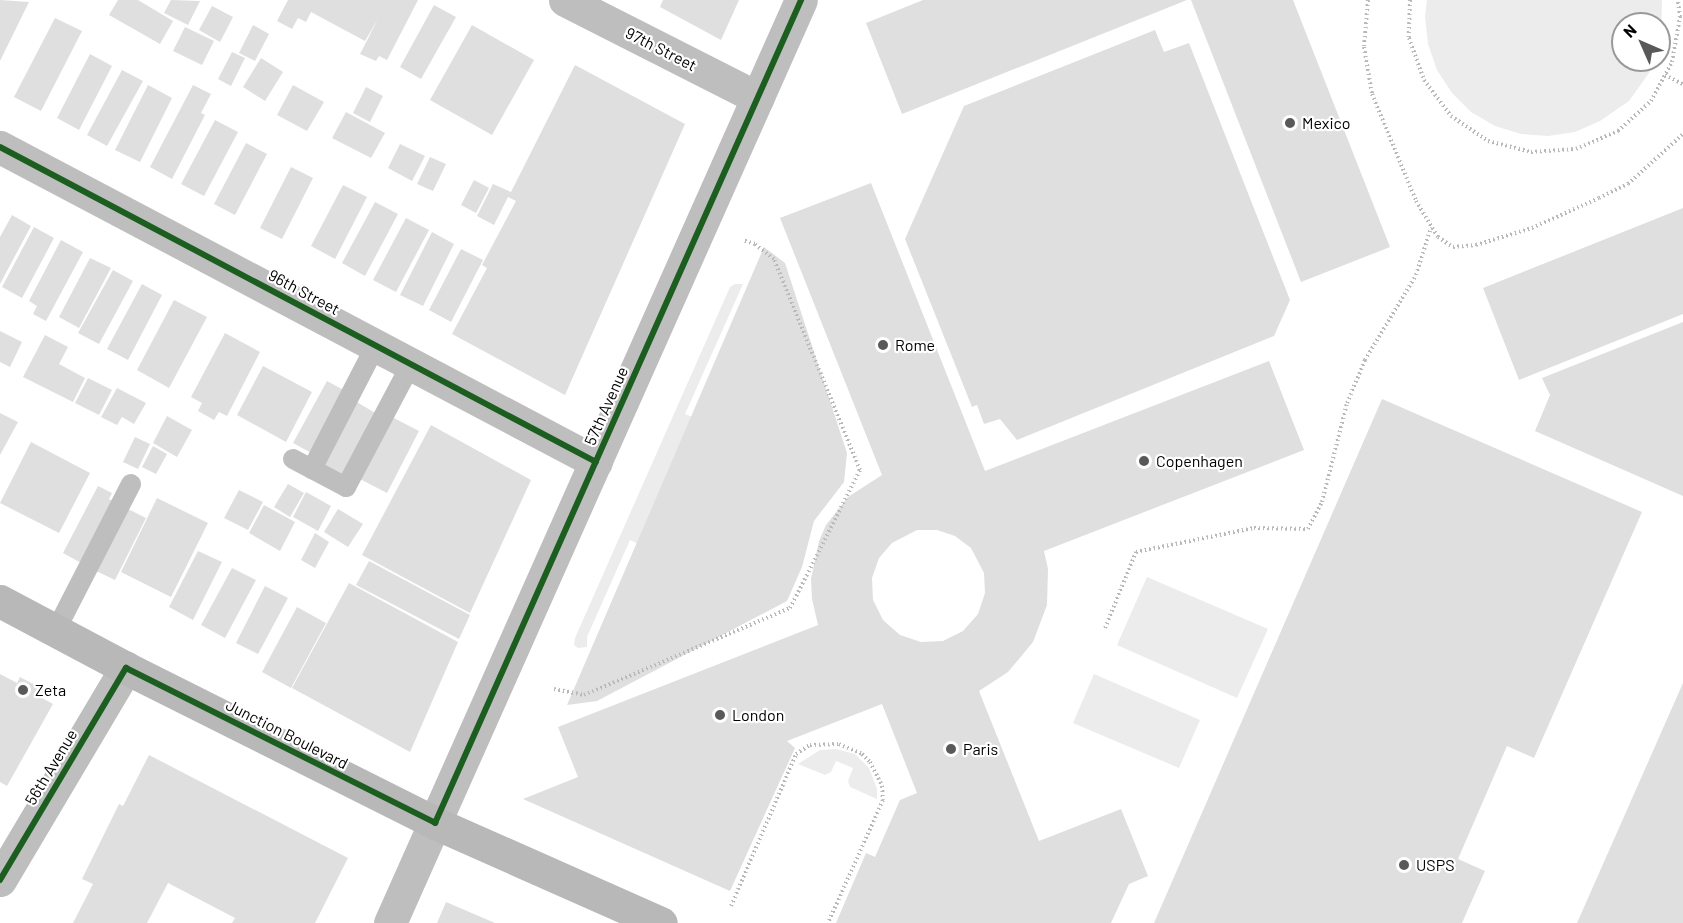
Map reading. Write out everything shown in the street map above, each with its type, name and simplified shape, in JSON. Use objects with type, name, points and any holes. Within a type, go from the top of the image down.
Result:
[{"type":"main road","name":"Junction Boulevard","points":[[0,601],[126,668],[435,823],[661,923]]},
{"type":"street","name":"97th Street","points":[[565,0],[758,98]]},
{"type":"street","name":"57th Avenue","points":[[390,923],[801,0]]},
{"type":"street","name":"96th Street","points":[[0,147],[596,462]]},
{"type":"street","name":"56th Avenue","points":[[0,880],[126,668]]},
{"type":"lane","points":[[312,469],[376,345]]},
{"type":"lane","points":[[293,459],[353,490],[411,364]]},
{"type":"lane","points":[[56,630],[131,484]]},
{"type":"path","points":[[1368,0],[1364,47],[1372,94],[1416,201],[1438,237],[1453,247],[1476,245],[1532,228],[1628,184],[1683,134]]},
{"type":"path","points":[[1410,0],[1409,38],[1424,80],[1451,116],[1488,141],[1531,152],[1576,149],[1618,131],[1651,101],[1672,62],[1680,17],[1678,0]]},
{"type":"path","points":[[1665,75],[1683,84]]},
{"type":"path","points":[[1105,628],[1136,552],[1254,528],[1308,530],[1322,502],[1347,403],[1389,316],[1416,275],[1431,227]]},
{"type":"path","points":[[554,689],[584,695],[790,608],[860,470],[774,259],[755,244],[743,240]]},
{"type":"path","points":[[731,906],[796,754],[810,745],[839,744],[862,754],[870,762],[882,786],[883,800],[828,923]]},
{"type":"shaded area","points":[[1427,0],[1662,0],[1662,12],[1611,12],[1611,72],[1649,72],[1629,101],[1600,121],[1575,132],[1548,136],[1521,134],[1495,126],[1471,112],[1452,93],[1437,70],[1428,44],[1425,17]]},
{"type":"shaded area","points":[[743,284],[685,414],[700,420],[645,547],[630,540],[587,637],[587,647],[578,648],[574,645],[575,638],[730,287]]},
{"type":"shaded area","points":[[1147,577],[1268,629],[1237,698],[1117,645]]},
{"type":"shaded area","points":[[1094,674],[1200,720],[1179,768],[1073,723]]},
{"type":"shaded area","points":[[836,749],[855,754],[869,768],[877,789],[877,799],[850,787],[848,781],[853,768],[836,761],[831,772],[825,775],[798,764],[820,750]]},
{"type":"building","points":[[0,0],[29,2],[0,61]]},
{"type":"building","points":[[118,0],[138,0],[173,21],[160,44],[109,15]]},
{"type":"building","points":[[171,0],[200,1],[188,25],[164,13]]},
{"type":"building","points":[[288,0],[418,0],[387,60],[379,56],[376,61],[360,54],[378,19],[365,41],[311,12],[306,22],[298,18],[292,29],[277,21]]},
{"type":"building","points":[[663,0],[739,0],[721,40],[660,7]]},
{"type":"building","points":[[923,0],[1187,0],[902,114],[866,23]]},
{"type":"building","name":"Mexico","points":[[1191,0],[1293,0],[1390,247],[1301,282]]},
{"type":"building","points":[[434,5],[456,17],[421,79],[400,67]]},
{"type":"building","points":[[212,6],[233,17],[220,42],[199,30]]},
{"type":"building","points":[[55,18],[82,31],[41,111],[14,97]]},
{"type":"building","points":[[253,25],[269,34],[255,61],[239,53]]},
{"type":"building","points":[[472,25],[534,60],[492,135],[430,100]]},
{"type":"building","points":[[185,27],[214,41],[202,65],[173,51]]},
{"type":"building","points":[[1155,30],[1164,52],[1189,43],[1290,300],[1274,336],[1017,440],[1000,419],[984,424],[977,405],[972,407],[905,239],[964,106]]},
{"type":"building","points":[[232,52],[245,58],[231,86],[218,79]]},
{"type":"building","points":[[90,54],[112,66],[79,130],[57,118]]},
{"type":"building","points":[[261,58],[283,72],[265,101],[243,87]]},
{"type":"building","points":[[575,65],[685,124],[565,395],[452,334],[487,268],[482,265],[516,201],[508,197],[494,225],[477,216],[493,184],[511,192]]},
{"type":"building","points":[[122,70],[143,81],[107,146],[87,135]]},
{"type":"building","points":[[148,85],[172,98],[140,162],[115,150]]},
{"type":"building","points":[[193,85],[211,94],[201,113],[205,115],[172,179],[150,167]]},
{"type":"building","points":[[293,85],[324,102],[307,131],[277,115]]},
{"type":"building","points":[[366,87],[383,96],[370,122],[353,113]]},
{"type":"building","points":[[346,112],[385,133],[371,158],[332,138]]},
{"type":"building","points":[[215,120],[238,132],[204,196],[181,184]]},
{"type":"building","points":[[246,143],[267,154],[235,215],[214,204]]},
{"type":"building","points":[[400,144],[425,156],[412,181],[388,168]]},
{"type":"building","points":[[430,157],[446,164],[433,191],[417,184]]},
{"type":"building","points":[[291,167],[313,178],[282,239],[260,228]]},
{"type":"building","points":[[474,180],[489,188],[476,213],[461,205]]},
{"type":"building","points":[[871,183],[985,471],[1269,361],[1304,450],[1044,551],[1048,569],[1047,605],[1033,642],[1008,672],[979,691],[1039,841],[1121,809],[1148,876],[1129,884],[1111,923],[836,923],[866,853],[875,857],[900,800],[917,793],[882,704],[787,741],[795,748],[730,891],[523,799],[578,777],[558,727],[818,625],[812,599],[811,579],[819,541],[826,525],[848,497],[882,475],[780,218]],"holes":[[[917,530],[937,530],[955,536],[971,548],[984,573],[985,593],[978,614],[963,631],[943,641],[921,642],[900,635],[883,620],[873,600],[872,578],[879,558],[892,543]]]},
{"type":"building","points":[[343,185],[367,197],[335,259],[311,246]]},
{"type":"building","points":[[375,202],[398,214],[365,276],[342,263]]},
{"type":"building","points":[[1683,208],[1683,314],[1519,380],[1483,288]]},
{"type":"building","points":[[12,215],[31,226],[0,284],[0,237]]},
{"type":"building","points":[[406,218],[429,230],[396,292],[373,280]]},
{"type":"building","points":[[34,227],[54,238],[22,298],[2,287]]},
{"type":"building","points":[[432,232],[454,244],[423,306],[400,295]]},
{"type":"building","points":[[61,240],[83,252],[46,321],[33,314],[37,306],[29,301]]},
{"type":"building","points":[[764,247],[785,263],[847,453],[844,482],[814,521],[802,567],[787,601],[597,701],[567,705]]},
{"type":"building","points":[[461,249],[483,260],[451,322],[429,310]]},
{"type":"building","points":[[90,258],[111,268],[79,328],[59,317]]},
{"type":"building","points":[[113,270],[133,281],[99,344],[78,333]]},
{"type":"building","points":[[142,284],[162,295],[128,360],[107,349]]},
{"type":"building","points":[[174,300],[207,317],[169,388],[137,370]]},
{"type":"building","points":[[1683,322],[1683,496],[1535,431],[1550,395],[1542,378]]},
{"type":"building","points":[[0,331],[22,342],[10,367],[0,362]]},
{"type":"building","points":[[225,333],[260,352],[227,416],[219,412],[214,420],[198,411],[202,403],[191,397]]},
{"type":"building","points":[[45,335],[68,347],[59,364],[85,378],[73,402],[23,377]]},
{"type":"building","points":[[263,366],[312,392],[286,442],[237,415]]},
{"type":"building","points":[[88,378],[112,390],[99,415],[75,403]]},
{"type":"building","points":[[327,381],[349,393],[315,455],[293,443]]},
{"type":"building","points":[[117,388],[146,403],[134,424],[122,417],[117,425],[101,417]]},
{"type":"building","points":[[1382,399],[1642,512],[1534,758],[1507,746],[1458,859],[1485,871],[1462,923],[1154,923]]},
{"type":"building","points":[[355,401],[377,414],[344,475],[321,463]]},
{"type":"building","points":[[0,413],[18,422],[0,455]]},
{"type":"building","points":[[167,416],[192,430],[177,457],[153,443]]},
{"type":"building","points":[[392,417],[419,431],[387,493],[360,479]]},
{"type":"building","points":[[431,425],[531,480],[470,613],[362,555]]},
{"type":"building","points":[[135,437],[150,444],[138,469],[123,462]]},
{"type":"building","points":[[31,442],[90,473],[59,533],[0,503]]},
{"type":"building","points":[[153,446],[167,454],[156,474],[142,467]]},
{"type":"building","points":[[288,484],[304,493],[290,517],[274,507]]},
{"type":"building","points":[[98,486],[112,493],[109,499],[117,503],[85,565],[63,553]]},
{"type":"building","points":[[239,490],[263,502],[248,530],[224,518]]},
{"type":"building","points":[[306,492],[331,506],[318,531],[293,517]]},
{"type":"building","points":[[157,498],[208,523],[171,597],[121,572]]},
{"type":"building","points":[[264,505],[295,522],[280,551],[249,533]]},
{"type":"building","points":[[124,507],[146,518],[115,580],[94,570]]},
{"type":"building","points":[[338,509],[363,524],[348,547],[324,532]]},
{"type":"building","points":[[315,533],[329,542],[315,568],[301,560]]},
{"type":"building","points":[[198,551],[222,562],[193,620],[169,607]]},
{"type":"building","points":[[369,561],[470,615],[459,639],[356,585]]},
{"type":"building","points":[[232,568],[256,580],[225,638],[201,625]]},
{"type":"building","points":[[349,583],[458,642],[410,752],[292,688]]},
{"type":"building","points":[[265,586],[288,598],[258,654],[236,643]]},
{"type":"building","points":[[297,607],[326,623],[291,688],[262,672]]},
{"type":"building","points":[[0,674],[17,683],[20,677],[46,691],[42,698],[53,704],[7,786],[0,782]]},
{"type":"building","points":[[1683,683],[1683,923],[1577,923]]},
{"type":"building","points":[[149,755],[348,858],[315,923],[232,923],[235,918],[168,883],[147,923],[73,923],[93,884],[82,879],[119,804],[123,806]]},
{"type":"building","points":[[446,902],[495,923],[437,923]]},
{"type":"cycle path","points":[[0,880],[126,668],[435,823],[801,0]]},
{"type":"cycle path","points":[[0,147],[596,462]]},
{"type":"place","name":"Mexico","points":[[1290,123]]},
{"type":"place","name":"Rome","points":[[883,345]]},
{"type":"place","name":"Copenhagen","points":[[1144,461]]},
{"type":"place","name":"Zeta","points":[[23,690]]},
{"type":"place","name":"London","points":[[720,715]]},
{"type":"place","name":"Paris","points":[[951,749]]},
{"type":"place","name":"USPS","points":[[1404,865]]}]
